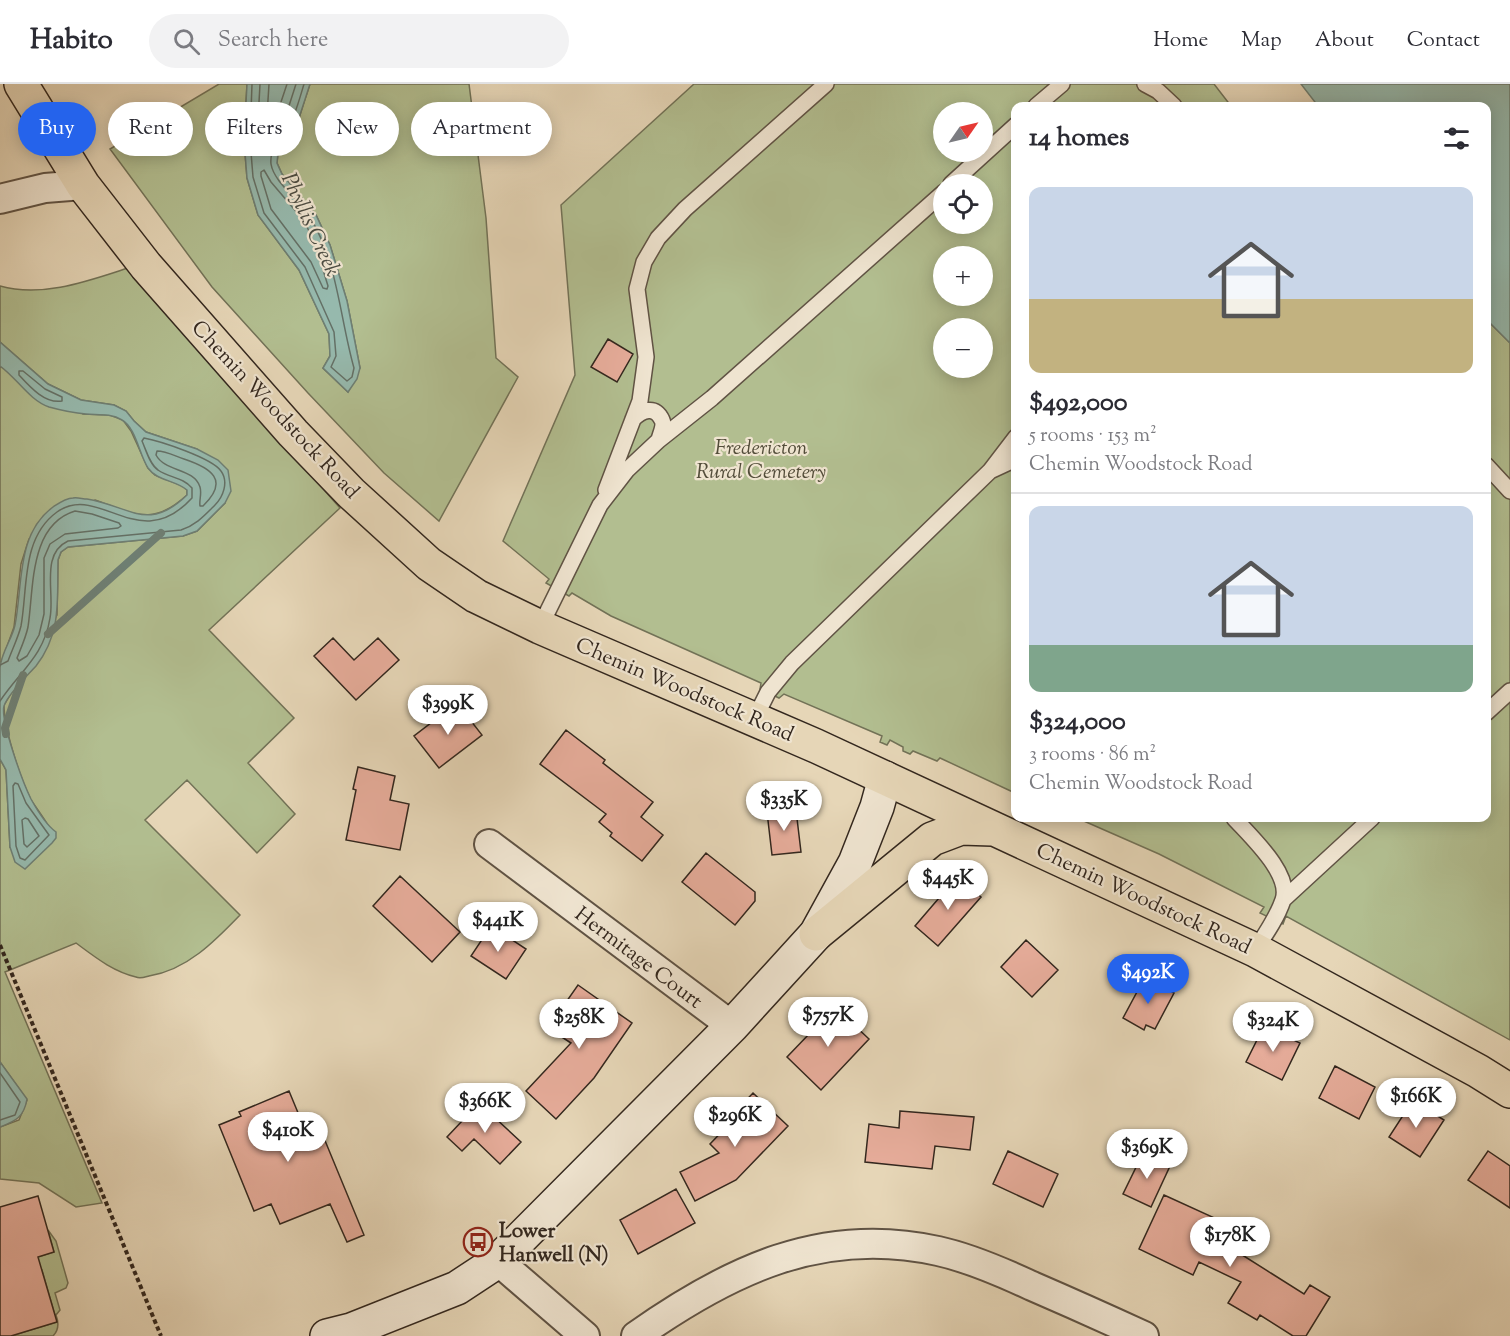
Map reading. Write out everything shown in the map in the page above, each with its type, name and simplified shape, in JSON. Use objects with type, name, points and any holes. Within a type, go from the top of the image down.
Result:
[{"type":"main road","name":"Chemin Woodstock Road","points":[[21,84],[83,185],[146,266],[222,354],[351,493],[429,564],[476,596],[540,627],[885,778],[1256,950],[1478,1071],[1510,1091]]},
{"type":"main road","points":[[816,934],[855,863],[877,807],[885,778]]},
{"type":"main road","points":[[327,1336],[351,1330],[457,1288],[498,1261],[732,1026],[816,934],[932,839],[962,828],[997,829]]},
{"type":"street","points":[[0,199],[45,188],[83,185]]},
{"type":"street","name":"Hermitage Court","points":[[489,844],[732,1026]]},
{"type":"street","points":[[636,1336],[715,1285],[767,1263],[821,1247],[873,1244],[938,1251],[971,1262],[1005,1274],[1144,1336]]},
{"type":"street","points":[[498,1261],[585,1336]]},
{"type":"lane","points":[[540,627],[600,505],[640,401],[646,357],[637,289],[648,254],[658,238],[685,209],[825,84]]},
{"type":"lane","points":[[1041,102],[1062,84]]},
{"type":"lane","points":[[1145,84],[1158,91],[1170,102]]},
{"type":"lane","points":[[962,174],[1011,130]]},
{"type":"lane","points":[[600,505],[627,470],[659,440],[730,383],[933,202]]},
{"type":"lane","points":[[633,419],[641,411],[648,410],[656,413],[662,420],[663,426],[659,440]]},
{"type":"lane","points":[[754,720],[768,692],[792,663],[990,471],[1011,444]]},
{"type":"lane","points":[[990,471],[1011,461]]},
{"type":"lane","points":[[1491,470],[1510,490]]},
{"type":"lane","points":[[1491,708],[1510,691]]},
{"type":"lane","points":[[1238,822],[1262,848],[1279,872],[1289,881],[1303,881]]},
{"type":"lane","points":[[1256,950],[1284,898],[1368,822]]},
{"type":"lane","points":[[1279,872],[1284,898]]},
{"type":"path","points":[[0,945],[161,1336]]},
{"type":"green space","points":[[219,84],[247,84],[246,102],[205,102],[205,156],[245,156],[247,178],[258,215],[299,270],[329,334],[330,356],[323,368],[348,392],[360,368],[347,301],[330,245],[316,215],[282,174],[277,163],[278,156],[303,156],[303,106],[310,84],[469,84],[471,102],[411,102],[411,156],[478,156],[486,218],[496,358],[518,377],[439,521],[384,473],[212,287],[115,156],[193,156],[193,102],[189,102]]},
{"type":"green space","name":"Fredericton Rural Cemetery","points":[[694,84],[1214,84],[1228,102],[1011,102],[1011,791],[940,758],[937,761],[913,751],[910,754],[890,740],[887,745],[880,742],[882,736],[784,694],[779,698],[760,689],[761,683],[611,616],[572,593],[569,596],[546,583],[549,579],[503,541],[575,375],[561,205]]},
{"type":"green space","points":[[128,268],[340,508],[209,630],[294,718],[248,763],[295,814],[257,853],[187,780],[145,820],[240,915],[199,953],[176,968],[163,973],[138,978],[111,967],[76,943],[5,972],[102,1203],[76,1207],[39,1183],[0,1179],[0,1127],[19,1120],[27,1100],[0,1062],[0,759],[6,770],[10,847],[49,827],[31,800],[22,779],[13,753],[4,705],[57,615],[58,560],[61,552],[68,547],[183,536],[197,531],[225,503],[197,449],[146,432],[126,411],[114,405],[81,400],[48,384],[0,342],[0,286],[32,290],[48,289],[81,283]]},
{"type":"green space","points":[[1491,324],[1510,343],[1510,1040],[1286,916],[1283,924],[1260,913],[1264,907],[1159,854],[1086,822],[1491,822]]},
{"type":"green space","points":[[0,366],[83,414],[110,415],[123,420],[131,431],[148,468],[155,475],[183,486],[187,490],[187,495],[163,511],[143,515],[95,500],[29,539],[21,564],[14,627],[0,666]]},
{"type":"green space","points":[[48,1230],[56,1241],[68,1283],[66,1288],[55,1293],[60,1310],[56,1315],[58,1324],[57,1329],[53,1336],[11,1336],[57,1322],[42,1270],[31,1259],[54,1252]]},
{"type":"water","points":[[247,84],[310,84],[303,106],[303,102],[246,102]]},
{"type":"water","points":[[1301,84],[1510,84],[1510,343],[1491,324],[1491,102],[1315,102]]},
{"type":"water","name":"Phyllis Creek","points":[[245,156],[278,156],[277,163],[282,174],[316,215],[330,245],[347,301],[360,368],[357,379],[348,392],[323,368],[330,356],[329,334],[299,270],[258,215],[247,178]]},
{"type":"water","points":[[0,342],[48,384],[81,400],[114,405],[126,411],[146,432],[197,449],[218,460],[228,470],[231,491],[225,503],[197,531],[183,536],[68,547],[61,552],[58,560],[56,615],[50,641],[36,666],[4,706],[5,724],[27,791],[42,817],[56,832],[56,838],[52,843],[25,869],[15,862],[10,847],[6,770],[0,759],[0,668],[15,625],[23,561],[33,531],[41,518],[53,507],[68,499],[87,499],[138,514],[150,515],[161,513],[173,506],[187,495],[187,490],[161,478],[148,468],[131,429],[122,420],[109,415],[81,414],[49,407],[35,399],[0,366]]},
{"type":"water","points":[[0,1062],[27,1099],[21,1114],[11,1123],[0,1127]]},
{"type":"building","points":[[608,339],[633,354],[617,382],[591,367]]},
{"type":"building","points":[[333,638],[354,660],[378,638],[399,660],[356,700],[314,656]]},
{"type":"building","points":[[457,703],[482,735],[439,768],[414,736]]},
{"type":"building","points":[[566,730],[605,760],[603,763],[653,802],[641,817],[663,835],[642,861],[610,836],[612,833],[599,822],[606,814],[540,764]]},
{"type":"building","points":[[358,767],[395,776],[390,800],[409,804],[400,850],[346,840]]},
{"type":"building","points":[[796,810],[801,852],[772,855],[767,812]]},
{"type":"building","points":[[706,853],[755,892],[755,901],[735,925],[682,882]]},
{"type":"building","points":[[400,876],[460,932],[432,962],[373,906]]},
{"type":"building","points":[[957,877],[981,897],[938,946],[915,926]]},
{"type":"building","points":[[491,926],[526,949],[506,979],[471,956]]},
{"type":"building","points":[[1026,940],[1058,970],[1032,997],[1001,967]]},
{"type":"building","points":[[1145,977],[1174,993],[1155,1029],[1146,1025],[1144,1030],[1123,1018]]},
{"type":"building","points":[[578,985],[632,1023],[594,1078],[556,1119],[526,1091],[571,1043],[548,1028]]},
{"type":"building","points":[[835,1007],[869,1039],[821,1090],[787,1057]]},
{"type":"building","points":[[1264,1026],[1300,1043],[1282,1080],[1246,1062]]},
{"type":"building","points":[[1335,1066],[1375,1087],[1359,1119],[1319,1098]]},
{"type":"building","points":[[289,1091],[301,1120],[314,1114],[364,1235],[347,1242],[330,1204],[280,1224],[271,1204],[254,1211],[219,1125],[241,1116],[239,1112]]},
{"type":"building","points":[[753,1093],[788,1126],[736,1180],[695,1201],[680,1172],[719,1153],[710,1144],[734,1119],[731,1116]]},
{"type":"building","points":[[1413,1100],[1444,1120],[1420,1157],[1389,1137]]},
{"type":"building","points":[[479,1103],[521,1142],[500,1164],[474,1139],[462,1151],[447,1137]]},
{"type":"building","points":[[900,1111],[974,1117],[970,1150],[935,1146],[932,1169],[865,1162],[869,1124],[899,1128]]},
{"type":"building","points":[[1008,1151],[1058,1174],[1043,1207],[993,1184]]},
{"type":"building","points":[[1488,1151],[1510,1166],[1510,1208],[1468,1180]]},
{"type":"building","points":[[1143,1153],[1170,1166],[1151,1207],[1123,1194]]},
{"type":"building","points":[[676,1189],[695,1223],[638,1254],[620,1220]]},
{"type":"building","points":[[1164,1195],[1219,1220],[1210,1239],[1236,1251],[1304,1294],[1310,1285],[1330,1297],[1306,1336],[1293,1336],[1260,1315],[1257,1320],[1228,1303],[1241,1282],[1199,1262],[1193,1275],[1139,1249]]},
{"type":"building","points":[[38,1196],[54,1252],[38,1257],[57,1322],[11,1336],[0,1336],[0,1207]]},
{"type":"waterway","points":[[48,634],[161,533]]},
{"type":"waterway","points":[[6,734],[5,728],[23,675]]},
{"type":"place","name":"Lower Hanwell (N)","points":[[478,1242]]}]
